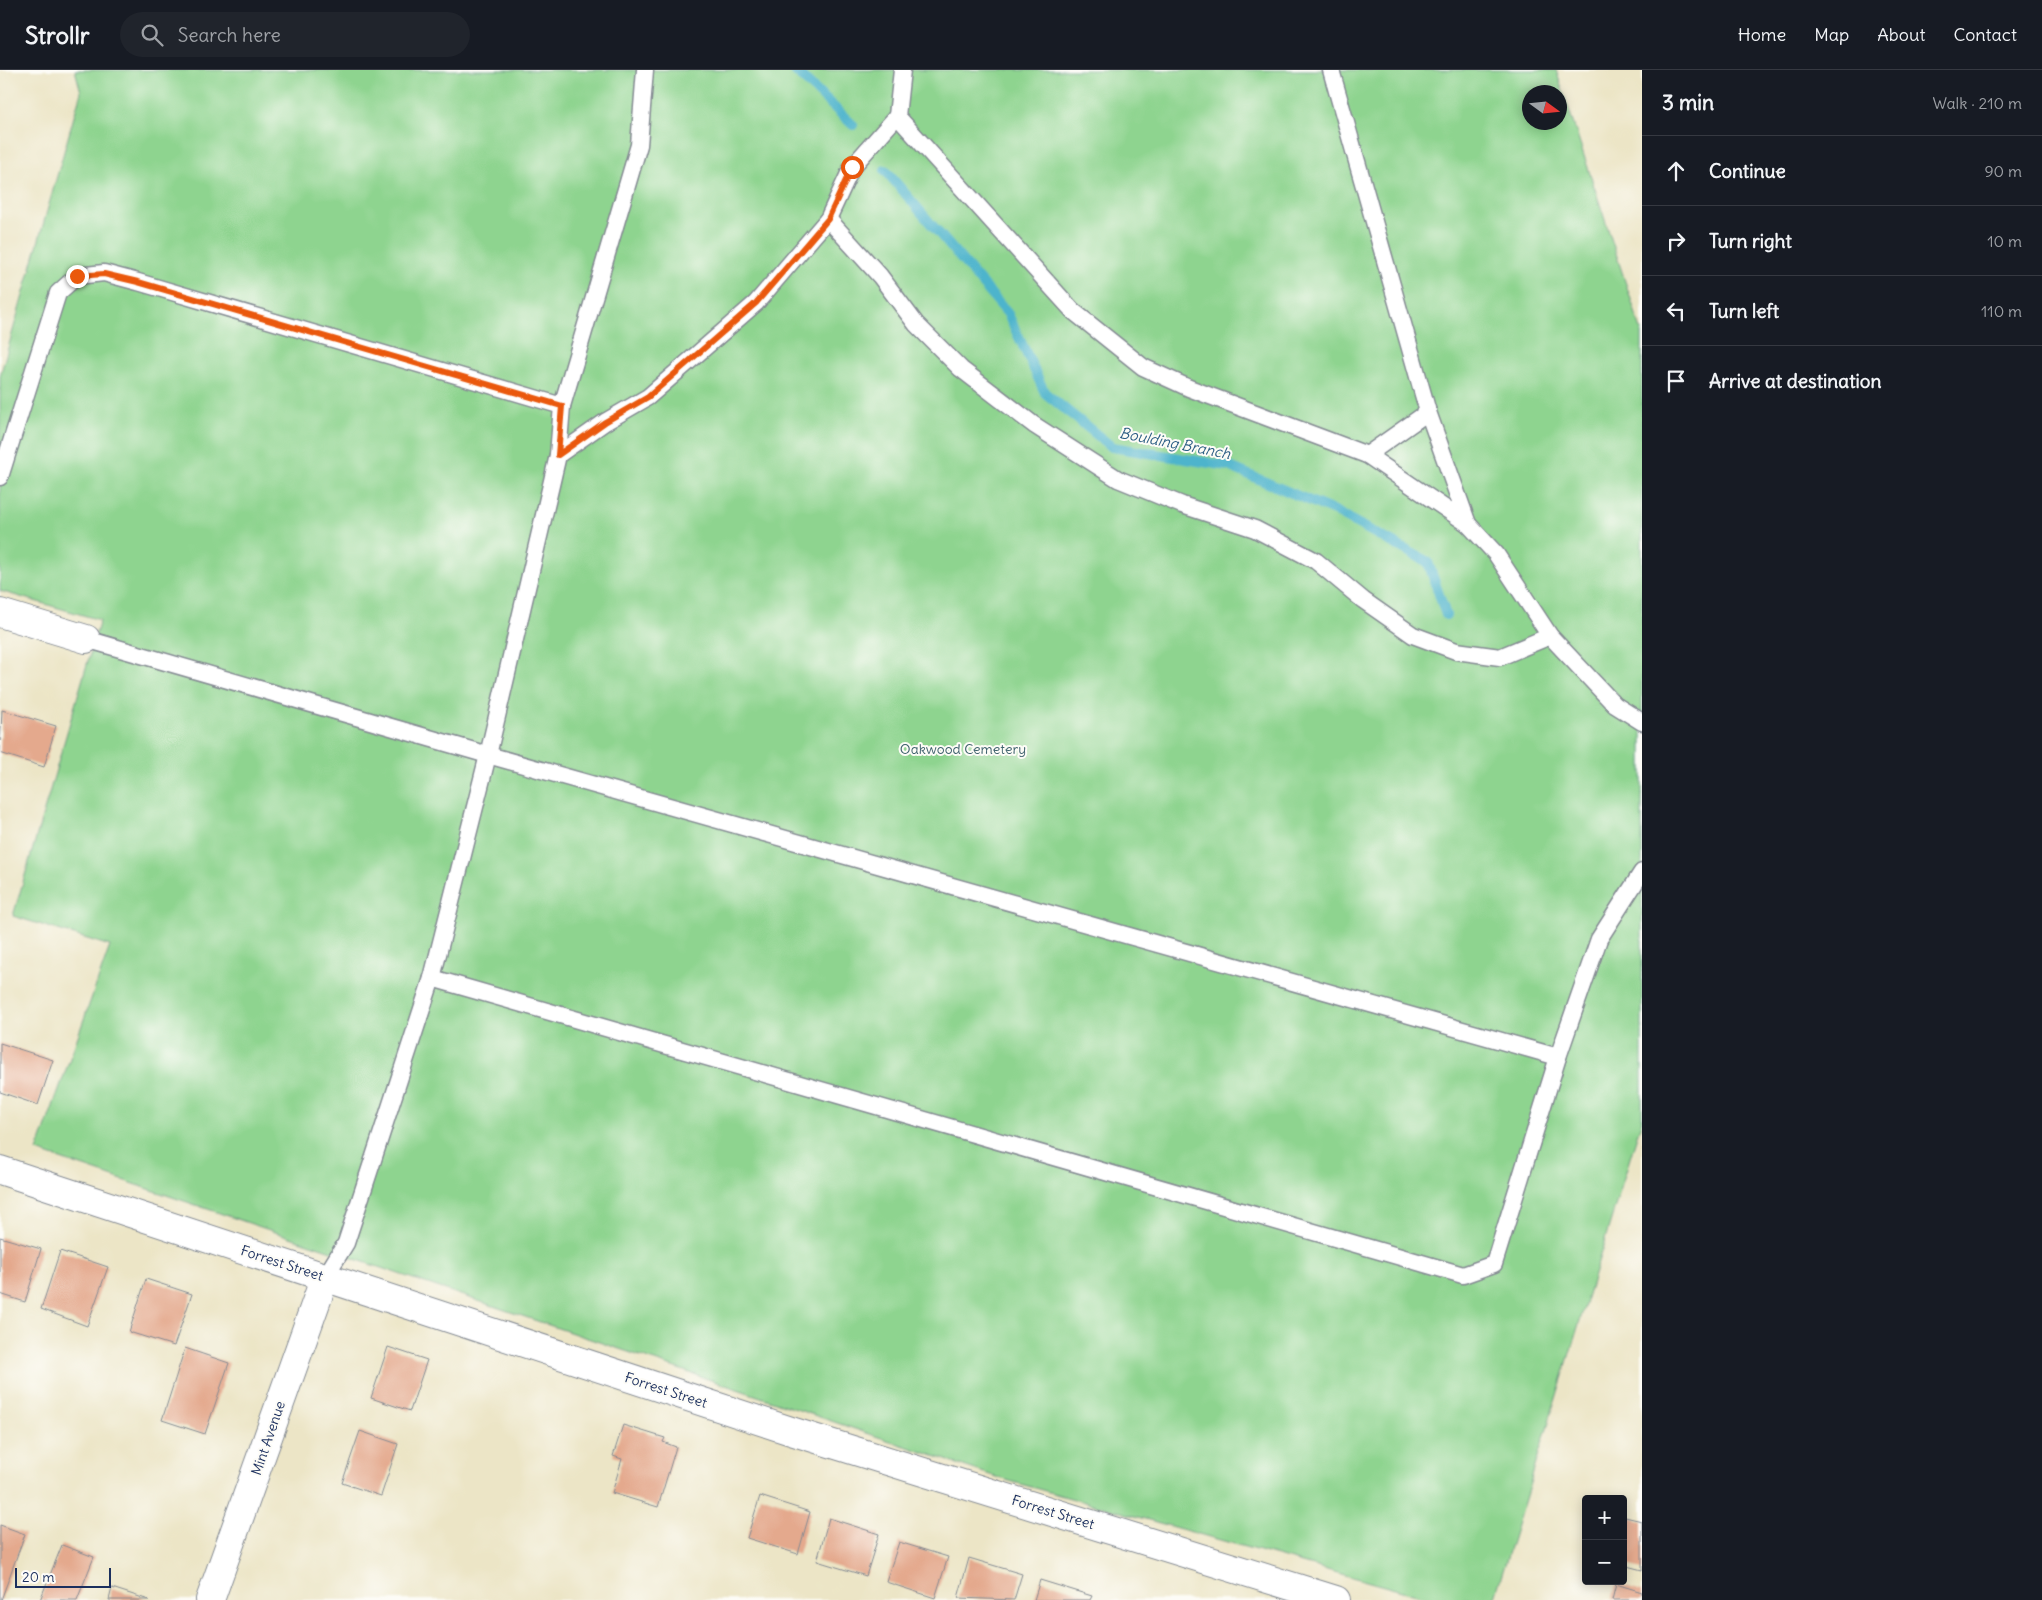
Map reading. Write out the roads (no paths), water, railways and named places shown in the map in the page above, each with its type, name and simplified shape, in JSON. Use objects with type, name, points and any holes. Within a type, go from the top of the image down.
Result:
[{"type":"street","points":[[0,613],[86,638]]},
{"type":"street","name":"Forrest Street","points":[[0,1170],[791,1431],[1336,1600]]},
{"type":"street","name":"Mint Avenue","points":[[210,1600],[325,1277]]},
{"type":"lane","points":[[325,1277],[346,1243],[432,978],[488,755],[558,455],[562,406],[639,145],[646,70]]},
{"type":"lane","points":[[558,455],[605,422],[648,397],[756,303],[828,219],[852,167],[897,116],[902,70]]},
{"type":"lane","points":[[1331,70],[1428,412],[1468,524]]},
{"type":"lane","points":[[897,116],[1074,311],[1143,367],[1189,388],[1368,455],[1468,524],[1496,554],[1550,636],[1615,705],[1642,722]]},
{"type":"lane","points":[[828,219],[880,276],[916,324],[961,370],[1034,425],[1118,479],[1182,505],[1255,529],[1316,561],[1363,600],[1413,635],[1456,652],[1500,657],[1550,636]]},
{"type":"lane","points":[[0,478],[58,292],[77,276],[104,274],[138,282],[562,406]]},
{"type":"lane","points":[[1368,455],[1428,412]]},
{"type":"lane","points":[[86,638],[488,755],[1558,1057]]},
{"type":"lane","points":[[432,978],[1463,1274],[1494,1264],[1558,1057],[1599,940],[1642,872]]},
{"type":"waterway","name":"Boulding Branch","points":[[794,70],[853,125]]},
{"type":"waterway","name":"Boulding Branch","points":[[885,170],[1008,314],[1045,393],[1112,447],[1228,466],[1336,512],[1428,562],[1446,615]]},
{"type":"park label","name":"Oakwood Cemetery","points":[[963,749]]}]
